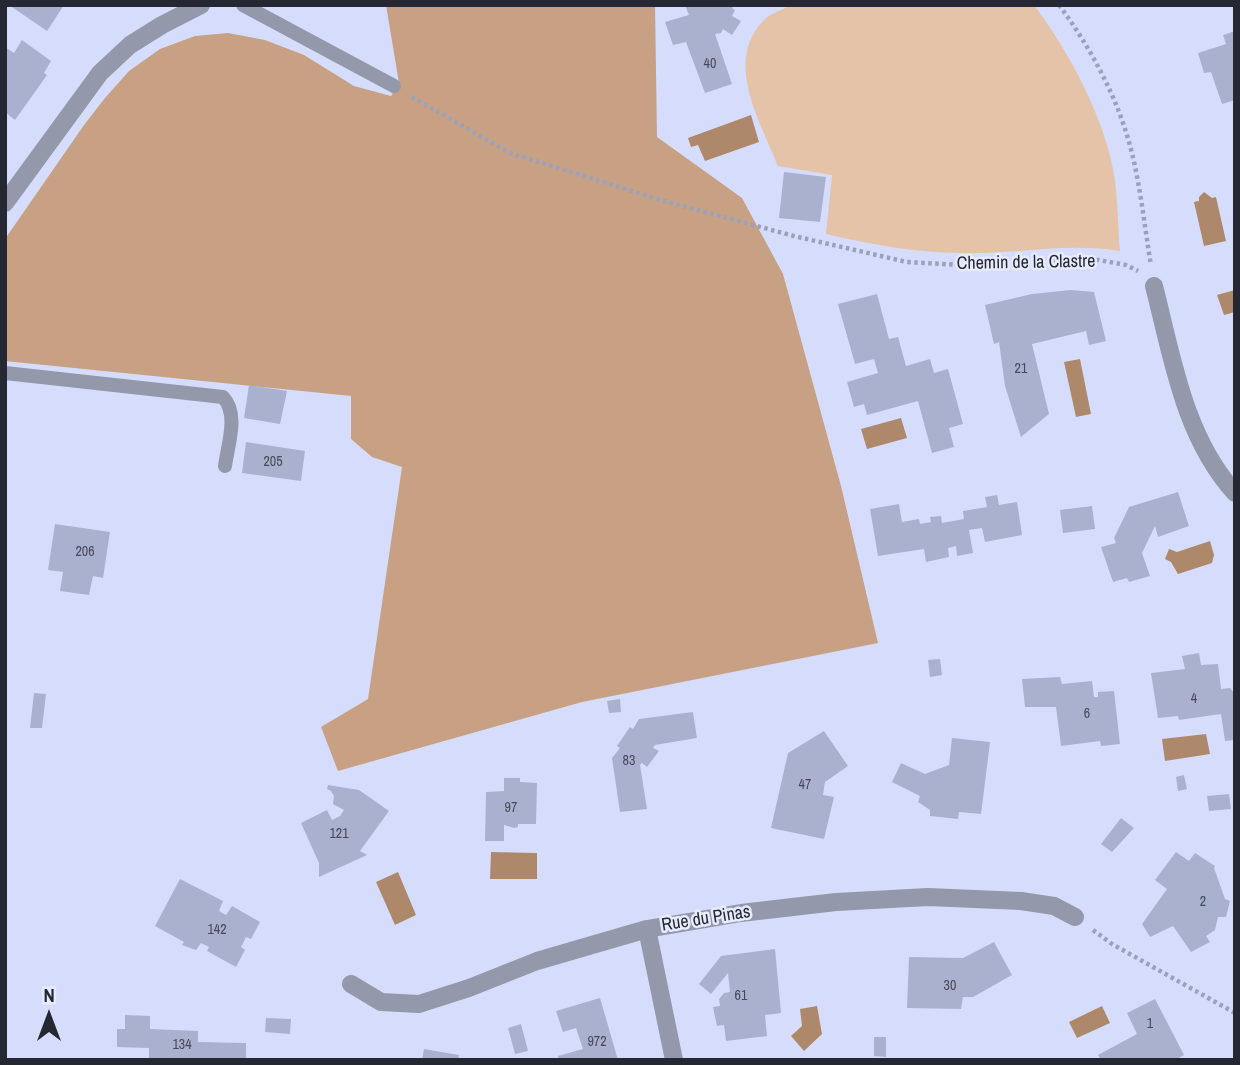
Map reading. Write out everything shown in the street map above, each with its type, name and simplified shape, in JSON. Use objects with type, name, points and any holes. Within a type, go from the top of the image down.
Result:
[{"type":"street","points":[[5,203],[100,74],[130,45],[201,5]]},
{"type":"street","points":[[1154,286],[1191,417],[1209,459],[1235,493]]},
{"type":"street","name":"Rue du Pinas","points":[[351,984],[381,1002],[419,1004],[537,961],[647,929],[808,905],[928,897],[1021,901],[1054,906],[1075,917]]},
{"type":"street","points":[[647,929],[674,1060]]},
{"type":"lane","points":[[243,5],[394,86]]},
{"type":"lane","points":[[5,373],[223,397],[230,405],[232,413],[225,466]]},
{"type":"path","points":[[1059,5],[1077,31],[1123,123],[1154,286]]},
{"type":"path","name":"Chemin de la Clastre","points":[[394,86],[510,153],[664,201],[794,236],[876,256],[936,264],[979,266],[1098,260],[1126,265],[1141,272],[1154,286]]},
{"type":"path","points":[[1075,917],[1112,944],[1235,1013]]},
{"type":"shaded area","points":[[386,5],[655,5],[657,137],[742,198],[783,274],[841,486],[878,643],[582,702],[338,771],[321,727],[368,699],[402,467],[372,457],[351,439],[351,396],[5,361],[5,239],[84,125],[129,71],[160,49],[195,36],[228,33],[265,40],[304,55],[354,86],[391,96],[399,83]]},
{"type":"shaded area","points":[[790,5],[1034,5],[1073,66],[1096,112],[1115,181],[1120,251],[1062,248],[947,253],[895,248],[826,234],[832,175],[778,166],[755,110],[746,71],[747,52],[753,35],[766,18]]},
{"type":"shaded area","points":[[751,115],[759,142],[705,161],[698,145],[691,147],[688,138]]},
{"type":"shaded area","points":[[1204,192],[1212,198],[1216,197],[1226,241],[1204,246],[1194,202],[1199,201]]},
{"type":"shaded area","points":[[1235,290],[1235,312],[1224,315],[1217,295]]},
{"type":"shaded area","points":[[1080,359],[1091,414],[1076,417],[1064,362]]},
{"type":"shaded area","points":[[901,418],[907,438],[867,449],[861,429]]},
{"type":"shaded area","points":[[1210,541],[1214,555],[1212,563],[1178,574],[1171,562],[1165,559],[1169,549],[1177,552]]},
{"type":"shaded area","points":[[1206,734],[1210,754],[1165,761],[1162,739]]},
{"type":"shaded area","points":[[491,852],[537,853],[537,879],[490,879]]},
{"type":"shaded area","points":[[398,872],[416,915],[395,925],[376,882]]},
{"type":"shaded area","points":[[817,1006],[822,1034],[804,1051],[791,1036],[802,1026],[800,1009]]},
{"type":"shaded area","points":[[1102,1006],[1110,1023],[1077,1038],[1069,1022]]},
{"type":"building","points":[[9,5],[64,5],[47,31]]},
{"type":"building","points":[[685,5],[734,5],[732,16],[741,21],[732,35],[723,29],[721,33],[715,34],[732,84],[705,93],[686,42],[673,45],[665,22],[689,15]]},
{"type":"building","points":[[1235,31],[1235,100],[1222,104],[1211,72],[1204,73],[1198,53],[1226,44],[1223,35]]},
{"type":"building","points":[[22,40],[51,61],[44,73],[47,75],[15,120],[5,112],[5,47],[14,53]]},
{"type":"building","points":[[784,172],[826,177],[820,222],[779,218]]},
{"type":"building","points":[[1071,290],[1094,292],[1106,341],[1089,345],[1086,331],[1032,344],[1049,414],[1021,437],[1005,386],[999,342],[994,344],[985,305],[1032,294]]},
{"type":"building","points":[[877,294],[889,339],[898,337],[906,366],[930,359],[934,373],[948,369],[963,424],[949,428],[954,447],[932,453],[918,401],[867,415],[864,404],[854,407],[847,382],[878,373],[874,359],[855,364],[838,304]]},
{"type":"building","points":[[249,385],[287,391],[280,424],[244,418]]},
{"type":"building","points":[[246,442],[305,451],[301,481],[242,473]]},
{"type":"building","points":[[1178,492],[1189,526],[1158,537],[1155,526],[1142,553],[1150,576],[1129,582],[1127,578],[1113,582],[1101,547],[1116,543],[1114,538],[1129,507]]},
{"type":"building","points":[[997,495],[999,505],[1017,502],[1022,535],[985,542],[982,528],[969,530],[973,553],[957,556],[956,546],[948,548],[949,557],[926,562],[924,549],[878,556],[870,509],[899,504],[902,522],[919,519],[920,524],[931,522],[930,517],[941,516],[942,523],[964,519],[963,511],[987,507],[985,497]]},
{"type":"building","points":[[1092,506],[1095,529],[1063,533],[1060,510]]},
{"type":"building","points":[[55,524],[110,532],[103,578],[93,576],[89,595],[60,591],[63,572],[48,570]]},
{"type":"building","points":[[1199,653],[1201,665],[1218,664],[1221,689],[1230,688],[1235,694],[1235,740],[1225,741],[1221,714],[1179,720],[1178,716],[1158,718],[1151,673],[1185,669],[1182,656]]},
{"type":"building","points":[[940,659],[942,675],[930,677],[928,660]]},
{"type":"building","points":[[1060,677],[1062,684],[1092,681],[1094,697],[1098,697],[1098,692],[1114,691],[1120,744],[1101,746],[1100,741],[1061,746],[1056,707],[1025,707],[1022,679]]},
{"type":"building","points":[[34,693],[46,694],[42,728],[30,728]]},
{"type":"building","points":[[620,699],[621,712],[609,713],[607,701]]},
{"type":"building","points":[[693,712],[697,738],[655,745],[653,748],[659,751],[647,767],[642,763],[640,765],[647,809],[620,812],[612,758],[630,727],[633,729],[639,719]]},
{"type":"building","points":[[824,731],[848,766],[825,782],[823,795],[834,797],[824,839],[771,828],[788,753]]},
{"type":"building","points":[[952,738],[990,742],[981,814],[959,812],[958,819],[930,816],[930,810],[918,802],[920,796],[892,782],[901,763],[925,774],[949,765]]},
{"type":"building","points":[[1184,775],[1187,789],[1178,791],[1176,777]]},
{"type":"building","points":[[504,778],[520,778],[520,782],[537,783],[536,824],[518,824],[518,827],[514,828],[504,825],[504,841],[485,841],[486,792],[504,791]]},
{"type":"building","points":[[328,785],[359,790],[389,811],[360,851],[367,855],[319,877],[319,863],[301,823],[327,810],[332,820],[340,816],[344,810],[333,804],[334,796],[327,789]]},
{"type":"building","points":[[1229,794],[1231,809],[1209,811],[1207,796]]},
{"type":"building","points":[[1121,818],[1134,828],[1112,852],[1101,844]]},
{"type":"building","points":[[1176,852],[1189,861],[1195,853],[1215,866],[1225,899],[1230,901],[1226,917],[1218,917],[1215,930],[1206,936],[1210,942],[1191,952],[1173,926],[1150,937],[1142,924],[1167,889],[1155,880]]},
{"type":"building","points":[[180,879],[223,901],[219,911],[226,915],[232,906],[260,922],[251,939],[246,937],[241,947],[245,950],[236,967],[207,951],[209,947],[201,943],[196,950],[182,945],[184,942],[155,926]]},
{"type":"building","points":[[994,942],[1012,975],[973,997],[963,997],[961,1009],[907,1008],[909,957],[963,958]]},
{"type":"building","points":[[775,949],[781,1013],[765,1015],[767,1036],[726,1041],[724,1025],[717,1026],[713,1007],[720,1006],[719,999],[724,993],[730,992],[728,973],[711,994],[699,984],[721,956]]},
{"type":"building","points":[[600,998],[618,1060],[559,1060],[558,1056],[583,1049],[576,1028],[563,1032],[556,1011]]},
{"type":"building","points":[[1155,999],[1184,1055],[1175,1060],[1101,1060],[1098,1055],[1137,1034],[1127,1013]]},
{"type":"building","points":[[125,1015],[150,1016],[150,1029],[198,1031],[198,1042],[246,1043],[246,1060],[149,1060],[149,1048],[117,1047],[117,1029],[125,1029]]},
{"type":"building","points":[[266,1018],[291,1019],[290,1034],[265,1032]]},
{"type":"building","points":[[521,1024],[528,1051],[515,1054],[508,1028]]},
{"type":"building","points":[[874,1037],[886,1037],[886,1057],[874,1056]]},
{"type":"building","points":[[424,1049],[459,1055],[458,1060],[422,1060]]}]
